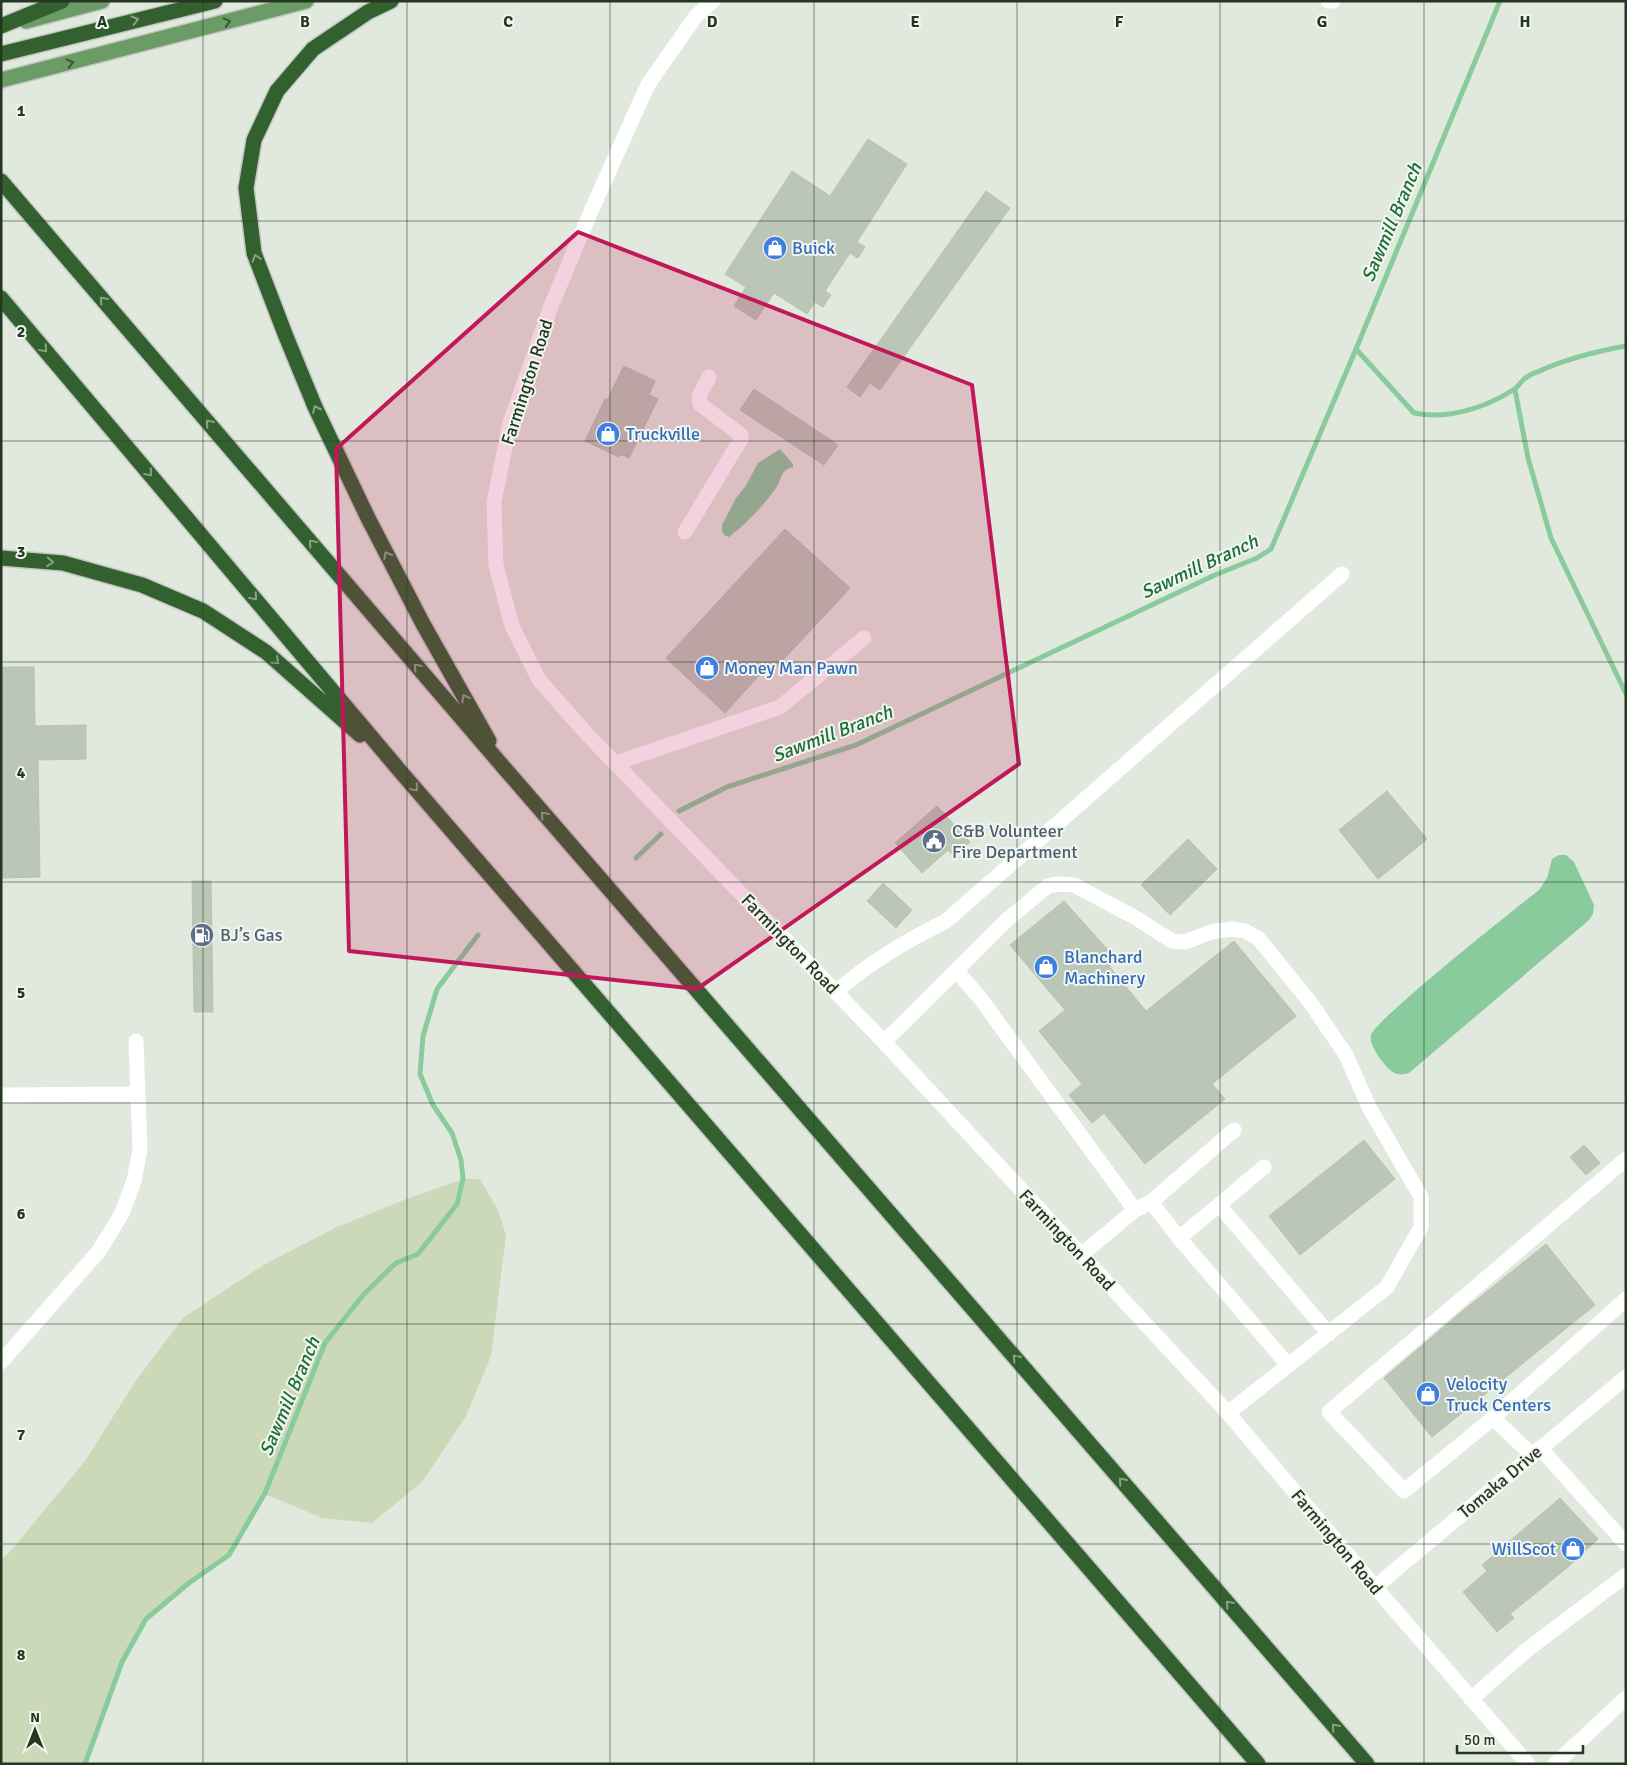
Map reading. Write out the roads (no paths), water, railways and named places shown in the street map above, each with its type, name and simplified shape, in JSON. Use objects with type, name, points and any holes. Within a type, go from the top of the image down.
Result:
[{"type":"highway","points":[[1,27],[62,1]]},
{"type":"highway","points":[[2,54],[215,1]]},
{"type":"highway","points":[[391,1],[368,12],[313,48],[277,91],[254,140],[246,188],[254,253],[315,407],[368,518],[423,624],[506,770]]},
{"type":"highway","points":[[1,181],[506,770],[1367,1764]]},
{"type":"highway","points":[[1,298],[400,771],[1258,1764]]},
{"type":"highway","points":[[1,558],[63,563],[142,585],[203,612],[266,652],[400,771]]},
{"type":"main road","points":[[1,27],[102,1]]},
{"type":"main road","points":[[1,80],[306,1]]},
{"type":"street","name":"Farmington Road","points":[[713,1],[696,16],[649,83],[551,306],[510,423],[494,502],[496,565],[512,626],[539,680],[586,733],[884,1042],[1228,1413],[1528,1764]]},
{"type":"street","points":[[1328,1],[1333,1]]},
{"type":"street","points":[[685,532],[741,439],[741,435],[700,404],[699,396],[709,377]]},
{"type":"street","points":[[836,992],[858,972],[881,957],[946,922],[1342,574]]},
{"type":"street","points":[[616,763],[780,707],[864,638]]},
{"type":"street","points":[[884,1042],[1008,919],[1048,886],[1059,884],[1074,885],[1136,918],[1172,941],[1185,942],[1211,932],[1231,929],[1245,931],[1258,938],[1310,1002],[1346,1055],[1370,1107],[1421,1198],[1421,1227],[1387,1287],[1228,1413]]},
{"type":"street","points":[[956,970],[980,998],[1135,1210]]},
{"type":"street","points":[[1,1362],[99,1251],[122,1213],[134,1181],[140,1149],[136,1041]]},
{"type":"street","points":[[1,1096],[137,1094]]},
{"type":"street","points":[[1081,1255],[1135,1210],[1150,1202],[1234,1130]]},
{"type":"street","points":[[1626,1159],[1329,1412],[1404,1491],[1493,1418],[1626,1300]]},
{"type":"street","points":[[1179,1238],[1264,1167]]},
{"type":"street","points":[[1150,1202],[1288,1365]]},
{"type":"street","points":[[1219,1205],[1329,1334]]},
{"type":"street","name":"Tomaka Drive","points":[[1375,1587],[1626,1377]]},
{"type":"street","points":[[1493,1418],[1536,1452],[1626,1544]]},
{"type":"street","points":[[1471,1698],[1528,1649],[1626,1575]]},
{"type":"street","points":[[1555,1764],[1626,1698]]},
{"type":"waterway","name":"Sawmill Branch","points":[[679,811],[727,787],[856,745],[1215,575],[1257,558],[1271,549],[1500,1]]},
{"type":"waterway","points":[[1356,349],[1414,413],[1439,415],[1465,411],[1490,402],[1515,389],[1529,376],[1554,365],[1584,355],[1626,346]]},
{"type":"waterway","points":[[1515,390],[1528,458],[1551,538],[1626,694]]},
{"type":"waterway","name":"Sawmill Branch","points":[[636,858],[661,834]]},
{"type":"waterway","name":"Sawmill Branch","points":[[85,1764],[122,1662],[146,1619],[189,1583],[229,1555],[265,1493],[325,1343],[364,1294],[396,1263],[418,1254],[457,1204],[463,1179],[461,1160],[452,1133],[433,1105],[420,1074],[423,1036],[437,989],[478,935]]},
{"type":"place","name":"Buick","points":[[775,248]]},
{"type":"place","name":"Truckville","points":[[608,434]]},
{"type":"place","name":"Money Man Pawn","points":[[707,668]]},
{"type":"place","name":"C&B Volunteer Fire Department","points":[[934,841]]},
{"type":"place","name":"BJ’s Gas","points":[[202,935]]},
{"type":"place","name":"Blanchard Machinery","points":[[1046,967]]},
{"type":"place","name":"Velocity Truck Centers","points":[[1428,1394]]},
{"type":"place","name":"WillScot","points":[[1573,1549]]}]
